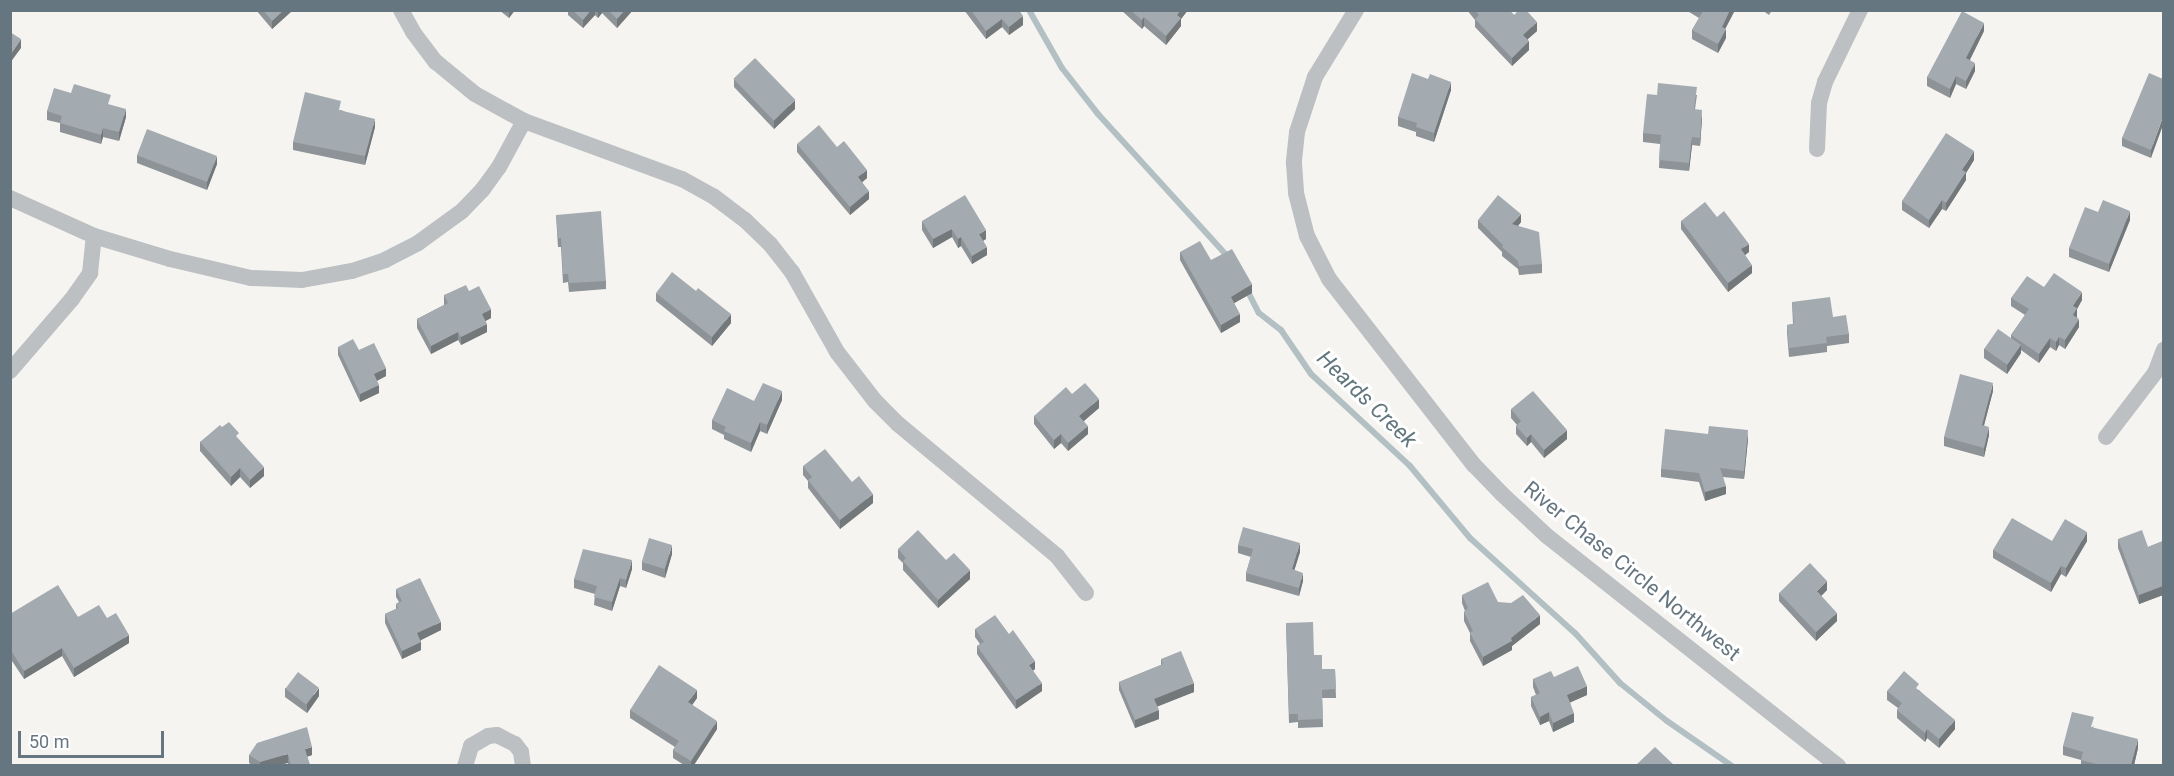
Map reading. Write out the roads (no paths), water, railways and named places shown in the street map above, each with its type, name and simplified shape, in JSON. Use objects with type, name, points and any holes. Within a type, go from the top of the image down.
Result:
[{"type":"street","points":[[401,10],[413,32],[436,62],[475,94],[524,121],[682,179],[713,196],[745,220],[770,244],[792,272],[837,352],[875,401],[898,424],[1057,556],[1086,592]]},
{"type":"street","name":"River Chase Circle Northwest","points":[[1356,10],[1315,77],[1297,132],[1294,163],[1296,194],[1307,236],[1329,279],[1474,465],[1502,494],[1547,536],[1838,765]]},
{"type":"street","points":[[1817,150],[1819,103],[1825,82],[1860,10]]},
{"type":"street","points":[[10,198],[94,236],[170,259],[251,278],[302,280],[352,272],[384,260],[418,243],[462,211],[498,167],[524,121]]},
{"type":"street","points":[[10,371],[72,299],[90,273],[94,236]]},
{"type":"street","points":[[2106,437],[2155,373],[2163,351]]},
{"type":"street","points":[[465,765],[471,746],[479,740],[497,735],[515,744],[521,752],[523,765]]},
{"type":"waterway","name":"Heards Creek","points":[[1029,10],[1062,68],[1098,114],[1230,259]]},
{"type":"waterway","name":"Heards Creek","points":[[1246,288],[1259,313],[1281,330],[1311,374],[1410,466],[1470,538],[1576,634],[1620,683],[1667,721],[1732,766]]}]
